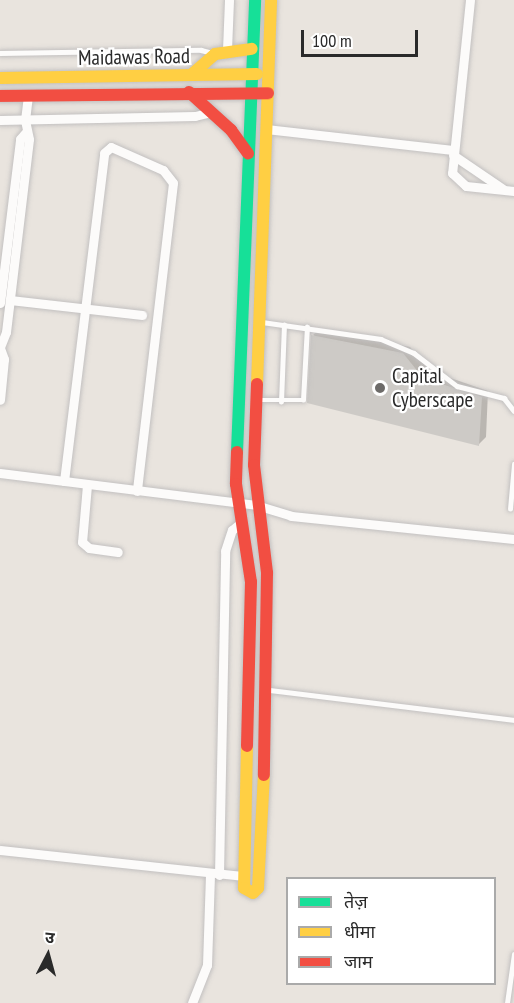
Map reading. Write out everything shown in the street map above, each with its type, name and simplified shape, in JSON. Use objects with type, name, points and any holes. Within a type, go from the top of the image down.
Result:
[{"type":"street","points":[[221,52],[229,0]]},
{"type":"street","points":[[255,0],[250,93],[238,503],[251,590],[245,890],[257,891],[267,690],[267,573],[256,505],[256,400],[271,0]]},
{"type":"street","points":[[470,0],[452,173],[460,184],[510,191]]},
{"type":"street","points":[[192,75],[221,52],[252,49]]},
{"type":"street","name":"Maidawas Road","points":[[0,78],[269,75]]},
{"type":"street","points":[[189,92],[211,112],[248,153]]},
{"type":"street","name":"Maidawas Road","points":[[0,96],[189,92],[268,93]]},
{"type":"street","points":[[0,400],[4,359],[0,348],[10,300],[29,140],[25,120],[28,96]]},
{"type":"street","points":[[0,120],[195,116],[211,112]]},
{"type":"street","points":[[266,129],[453,153],[510,191]]},
{"type":"street","points":[[0,303],[20,138],[26,132]]},
{"type":"street","points":[[64,481],[104,153],[111,147],[163,170],[173,183],[137,491]]},
{"type":"street","points":[[10,300],[142,315]]},
{"type":"street","points":[[0,473],[256,505],[291,516],[514,539]]},
{"type":"street","points":[[87,484],[82,542],[89,548],[118,552]]},
{"type":"street","points":[[192,1003],[207,965],[215,875],[225,551],[232,531],[242,522]]},
{"type":"street","points":[[0,850],[215,875],[245,876]]},
{"type":"lane","points":[[0,53],[201,50],[221,52]]},
{"type":"lane","points":[[259,322],[381,339],[404,348],[444,379],[504,398],[514,411]]},
{"type":"lane","points":[[281,402],[284,325]]},
{"type":"lane","points":[[256,400],[300,402],[304,397],[307,327]]},
{"type":"lane","points":[[510,509],[514,464]]},
{"type":"lane","points":[[267,690],[514,720]]},
{"type":"lane","points":[[507,1003],[514,954]]},
{"type":"building","name":"Capital Cyberscape","points":[[311,335],[403,353],[423,378],[482,397],[479,446],[307,403]]},
{"type":"traffic: fast","points":[[237,452],[255,0]]},
{"type":"traffic: slow","points":[[257,384],[271,0]]},
{"type":"traffic: slow","points":[[191,75],[215,54],[252,49]]},
{"type":"traffic: slow","points":[[0,78],[257,74]]},
{"type":"traffic: slow","points":[[247,746],[244,888],[253,893],[258,888],[264,775]]},
{"type":"traffic: jam","points":[[189,92],[231,130],[248,153]]},
{"type":"traffic: jam","points":[[0,96],[268,93]]},
{"type":"traffic: jam","points":[[257,384],[254,465],[267,573],[264,775]]},
{"type":"traffic: jam","points":[[237,452],[236,484],[251,582],[247,746]]},
{"type":"place","name":"Capital Cyberscape","points":[[380,388]]}]
